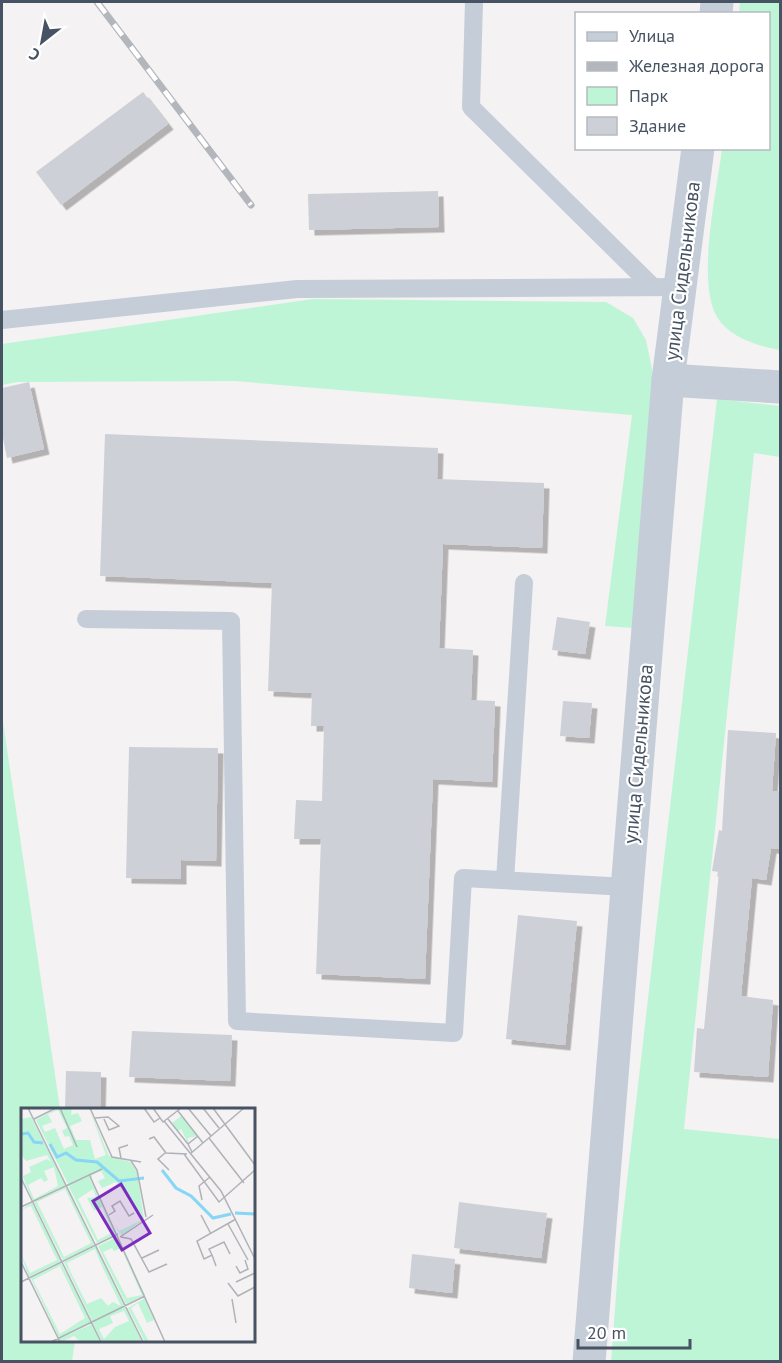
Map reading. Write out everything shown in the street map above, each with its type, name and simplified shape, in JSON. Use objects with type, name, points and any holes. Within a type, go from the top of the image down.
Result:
[{"type":"street","name":"улица Сидельникова","points":[[589,1362],[668,380],[667,287],[698,150]]},
{"type":"street","points":[[668,380],[780,387]]},
{"type":"lane","points":[[474,2],[471,107],[667,287]]},
{"type":"lane","points":[[2,320],[297,289],[667,287]]},
{"type":"lane","points":[[505,880],[524,583]]},
{"type":"lane","points":[[86,619],[231,621],[237,1021],[454,1033],[463,878],[627,887]]},
{"type":"green space","points":[[740,2],[780,2],[780,350],[745,340],[729,330],[717,317],[711,301],[708,281],[710,235],[722,150],[770,150],[770,12],[739,12]]},
{"type":"green space","points":[[313,299],[606,302],[633,318],[646,340],[655,384],[634,628],[605,626],[632,415],[235,381],[17,382],[2,385],[2,344]]},
{"type":"green space","points":[[717,399],[780,406],[780,457],[754,453],[684,1129],[780,1139],[780,1361],[611,1362],[620,1242]]},
{"type":"green space","points":[[2,715],[60,1108],[21,1108],[21,1342],[75,1342],[72,1361],[2,1361]]},
{"type":"building","points":[[143,92],[168,124],[61,205],[36,172]]},
{"type":"building","points":[[438,191],[439,227],[309,230],[308,194]]},
{"type":"building","points":[[29,382],[44,449],[7,458],[2,433],[2,388]]},
{"type":"building","points":[[105,434],[438,448],[437,479],[544,483],[542,548],[443,544],[439,648],[473,650],[471,700],[495,701],[492,782],[433,779],[425,979],[316,974],[321,839],[294,839],[296,800],[322,801],[324,726],[311,726],[312,693],[268,691],[272,583],[100,576]]},
{"type":"building","points":[[557,617],[590,622],[585,654],[552,650]]},
{"type":"building","points":[[563,701],[592,703],[589,738],[560,736]]},
{"type":"building","points":[[728,730],[776,733],[772,791],[780,791],[780,849],[771,848],[766,880],[752,878],[741,996],[773,1000],[768,1077],[694,1072],[697,1028],[704,1029],[719,872],[712,871],[719,830],[722,831]]},
{"type":"building","points":[[129,747],[218,748],[216,861],[181,860],[181,879],[126,878]]},
{"type":"building","points":[[518,915],[577,921],[565,1045],[506,1039]]},
{"type":"building","points":[[132,1031],[232,1035],[230,1081],[129,1077]]},
{"type":"building","points":[[66,1071],[101,1072],[100,1108],[65,1108]]},
{"type":"building","points":[[459,1202],[547,1213],[541,1258],[454,1248]]},
{"type":"building","points":[[412,1254],[455,1259],[452,1293],[409,1288]]},
{"type":"railway","points":[[97,2],[251,205]]}]
